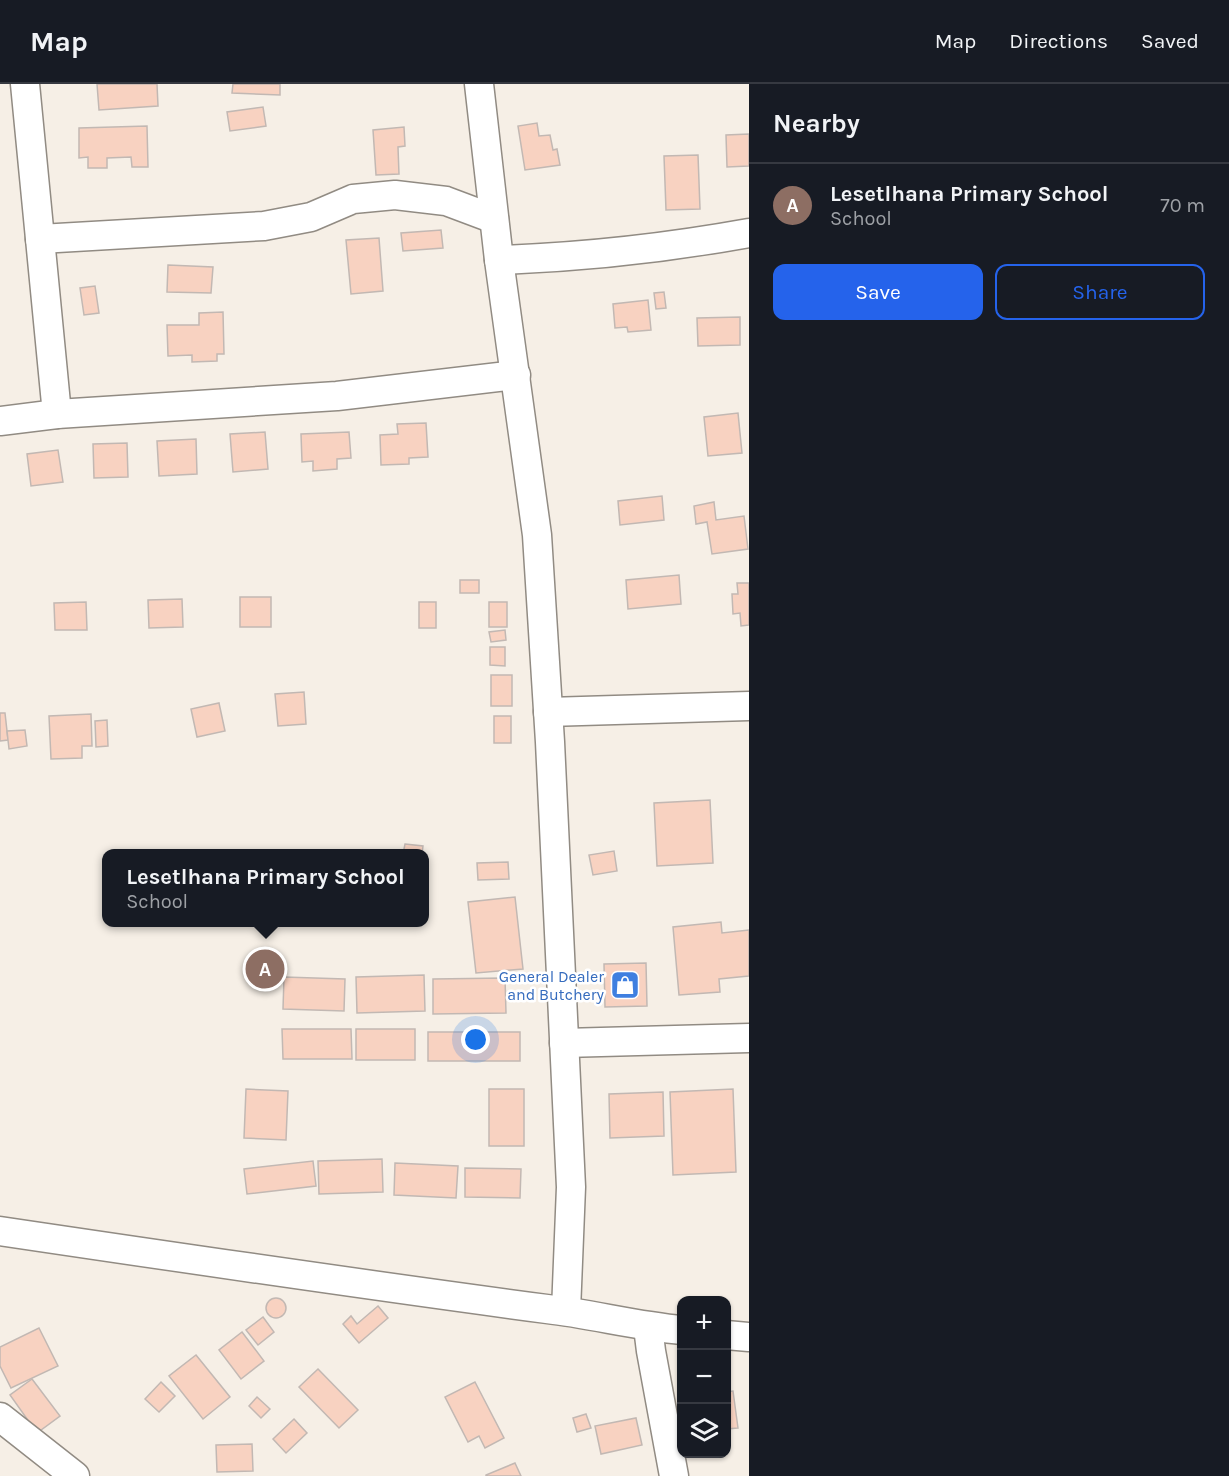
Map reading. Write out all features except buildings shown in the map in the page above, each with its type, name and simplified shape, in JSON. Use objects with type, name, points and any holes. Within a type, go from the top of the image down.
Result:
[{"type":"street","points":[[25,84],[57,414]]},
{"type":"street","points":[[479,84],[499,260],[537,535],[572,1187],[566,1311]]},
{"type":"street","points":[[40,239],[264,226],[311,217],[353,199],[395,195],[446,201],[494,219]]},
{"type":"street","points":[[499,260],[606,254],[749,233]]},
{"type":"street","points":[[0,422],[57,414],[337,396],[516,375]]},
{"type":"street","points":[[548,712],[749,706]]},
{"type":"street","points":[[564,1043],[749,1038]]},
{"type":"street","points":[[0,1231],[566,1311],[648,1327],[677,1330]]},
{"type":"street","points":[[648,1327],[674,1476]]},
{"type":"street","points":[[731,1335],[749,1337]]},
{"type":"street","points":[[0,1417],[75,1476]]},
{"type":"place","name":"Lesetlhana Primary School","points":[[265,969]]},
{"type":"place","name":"General Dealer and Butchery","points":[[625,985]]}]
